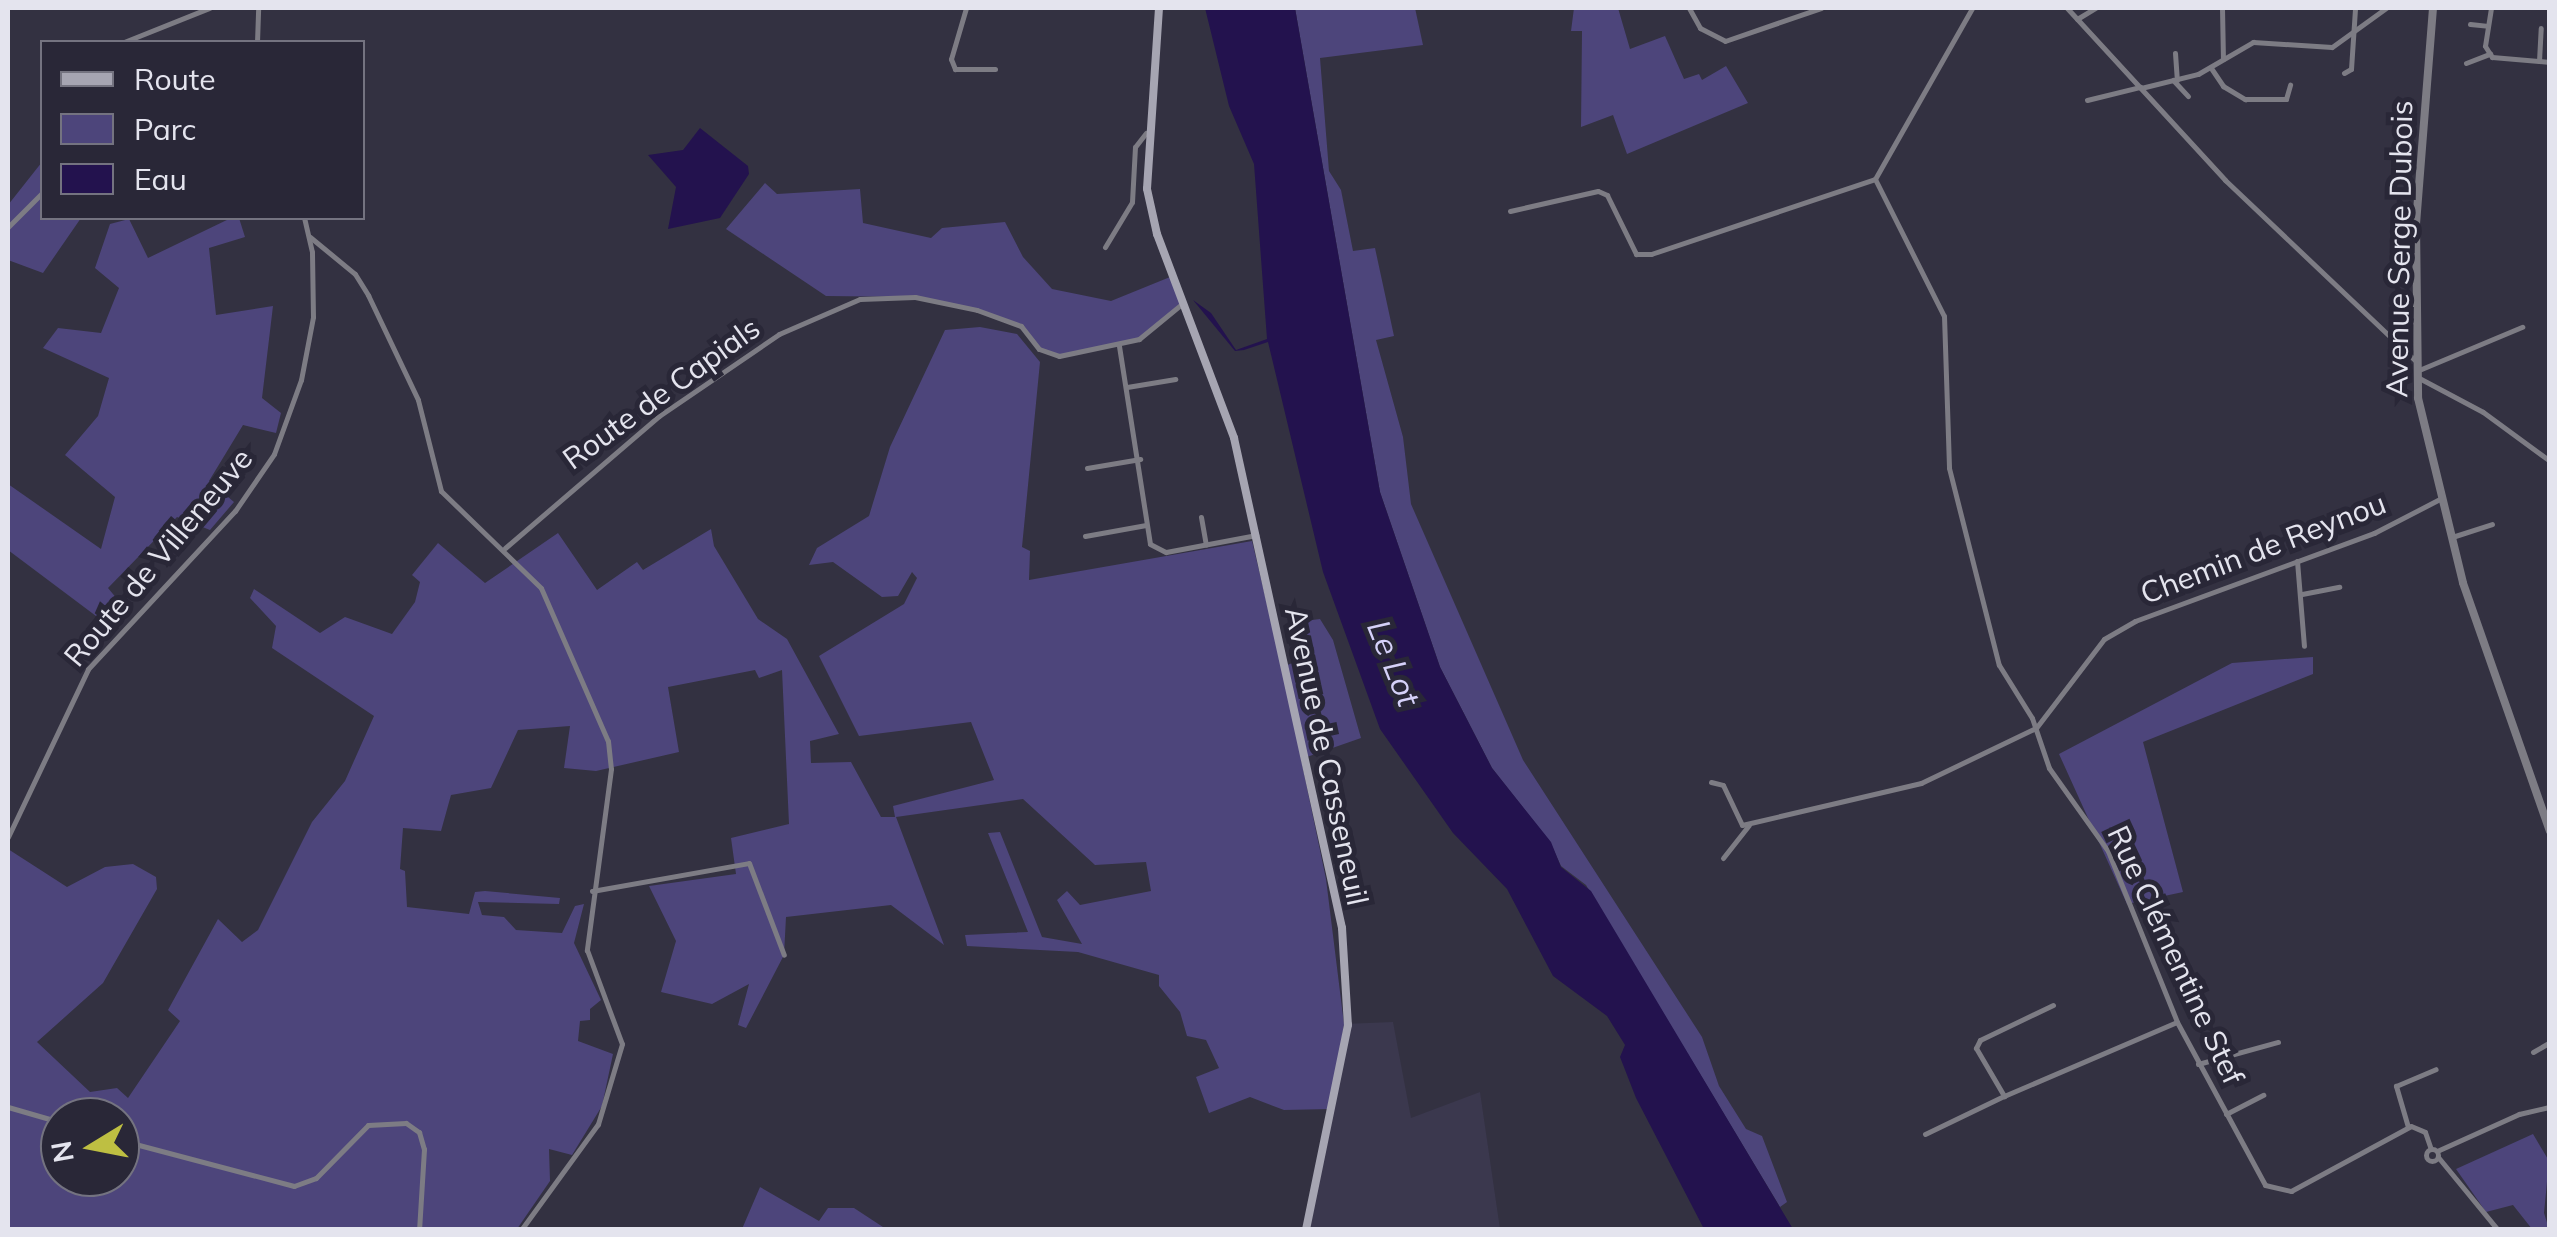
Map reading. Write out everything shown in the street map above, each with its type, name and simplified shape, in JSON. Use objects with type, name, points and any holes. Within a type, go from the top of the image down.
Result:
[{"type":"main road","name":"Avenue de Casseneuil","points":[[1159,8],[1146,133],[1154,219],[1234,435],[1342,928],[1348,1024],[1306,1230]]},
{"type":"street","points":[[129,40],[208,8]]},
{"type":"street","points":[[257,40],[258,8]]},
{"type":"street","points":[[966,8],[950,59],[954,69],[995,69]]},
{"type":"street","points":[[1689,8],[1700,28],[1725,42],[1821,8]]},
{"type":"street","points":[[1510,211],[1598,190],[1607,195],[1636,254],[1651,254],[1874,179],[1972,8]]},
{"type":"street","points":[[2067,8],[2224,180],[2416,360]]},
{"type":"street","points":[[2077,19],[2095,8]]},
{"type":"street","points":[[2222,8],[2223,60]]},
{"type":"street","points":[[2344,72],[2351,69],[2357,34],[2355,8]]},
{"type":"street","points":[[2088,100],[2211,68],[2253,42],[2321,49],[2357,34],[2386,8]]},
{"type":"street","name":"Avenue Serge Dubois","points":[[2434,8],[2418,195],[2416,375],[2450,538],[2550,831]]},
{"type":"street","points":[[2490,54],[2484,46],[2492,8]]},
{"type":"street","points":[[2470,24],[2488,26]]},
{"type":"street","points":[[2539,62],[2541,28]]},
{"type":"street","points":[[2175,53],[2175,80],[2188,96]]},
{"type":"street","points":[[2466,63],[2490,54],[2550,62]]},
{"type":"street","points":[[2211,68],[2223,86],[2246,98],[2286,99],[2290,85]]},
{"type":"street","points":[[1105,247],[1132,202],[1135,147],[1146,133]]},
{"type":"street","name":"Rue Clémentine Stef","points":[[1874,179],[1942,307],[1949,468],[1999,664],[2036,728],[2049,768],[2108,851],[2177,1022],[2226,1114],[2276,1193],[2291,1192],[2408,1127]]},
{"type":"street","points":[[8,227],[40,194]]},
{"type":"street","name":"Route de Villeneuve","points":[[8,837],[88,669],[235,511],[274,454],[311,332],[310,237],[305,220]]},
{"type":"street","points":[[310,237],[354,274],[368,295],[418,400],[441,491],[506,548],[541,588],[608,741],[611,769],[592,891],[588,950],[622,1044],[598,1124],[521,1230]]},
{"type":"street","name":"Route de Capials","points":[[506,548],[659,416],[779,334],[860,299],[915,297],[977,310],[1021,326],[1038,350],[1060,356],[1119,346],[1154,330],[1185,301]]},
{"type":"street","points":[[2416,375],[2522,327]]},
{"type":"street","points":[[1119,346],[1140,459],[1146,525],[1158,551],[1256,535]]},
{"type":"street","points":[[2416,375],[2483,412],[2550,462]]},
{"type":"street","points":[[1127,387],[1175,379]]},
{"type":"street","points":[[1087,468],[1140,459]]},
{"type":"street","name":"Chemin de Reynou","points":[[1749,825],[1902,790],[2036,728],[2104,638],[2173,603],[2374,533],[2440,499]]},
{"type":"street","points":[[1201,517],[1206,544]]},
{"type":"street","points":[[2450,538],[2492,524]]},
{"type":"street","points":[[1085,536],[1146,525]]},
{"type":"street","points":[[2297,560],[2304,646]]},
{"type":"street","points":[[2302,594],[2339,587]]},
{"type":"street","points":[[1711,782],[1723,785],[1738,822],[1749,825],[1724,858]]},
{"type":"street","points":[[592,891],[649,886],[749,863],[784,955]]},
{"type":"street","points":[[2004,1096],[1976,1048],[1980,1040],[2053,1006]]},
{"type":"street","points":[[1926,1134],[2177,1022]]},
{"type":"street","points":[[2198,1064],[2278,1042]]},
{"type":"street","points":[[2534,1052],[2550,1042]]},
{"type":"street","points":[[2436,1070],[2396,1086],[2408,1127],[2425,1132],[2435,1153],[2498,1230]]},
{"type":"street","points":[[2226,1114],[2263,1095]]},
{"type":"street","points":[[8,1107],[40,1116]]},
{"type":"street","points":[[2435,1153],[2519,1114],[2550,1108]]},
{"type":"street","points":[[140,1145],[294,1186],[316,1178],[368,1124],[406,1123],[416,1128],[424,1149],[419,1230]]},
{"type":"shaded area","points":[[1393,1022],[1411,1118],[1480,1092],[1500,1229],[1310,1230],[1344,1024]]},
{"type":"green space","points":[[1295,8],[1415,8],[1423,45],[1320,58],[1329,171],[1341,190],[1353,251],[1375,248],[1394,336],[1376,340],[1403,437],[1411,504],[1523,760],[1702,1037],[1719,1086],[1746,1129],[1762,1136],[1787,1202],[1780,1207],[1586,885],[1561,866],[1550,842],[1492,768],[1440,667],[1380,492]]},
{"type":"green space","points":[[1574,8],[1618,8],[1630,49],[1665,36],[1684,79],[1699,74],[1702,80],[1726,66],[1748,103],[1627,154],[1613,115],[1581,127],[1582,31],[1571,31]]},
{"type":"green space","points":[[40,165],[40,220],[80,220],[43,273],[8,260],[8,205]]},
{"type":"green space","points":[[765,183],[777,194],[860,189],[863,223],[931,238],[942,228],[1005,222],[1023,257],[1052,289],[1111,301],[1175,275],[1185,301],[1139,339],[1059,356],[1039,349],[1021,326],[977,310],[915,297],[826,296],[726,229]]},
{"type":"green space","points":[[129,220],[148,258],[227,220],[240,220],[245,237],[209,248],[216,315],[273,306],[262,398],[281,413],[276,433],[243,425],[209,481],[234,502],[210,530],[177,517],[108,588],[127,611],[108,625],[8,550],[8,484],[101,549],[115,497],[65,455],[98,416],[109,378],[43,348],[58,328],[101,333],[119,288],[95,268],[110,224]]},
{"type":"green space","points":[[980,327],[1017,334],[1040,362],[1022,547],[1030,551],[1029,580],[1252,541],[1282,667],[1295,662],[1289,623],[1320,619],[1333,640],[1361,738],[1301,759],[1326,879],[1344,1024],[1331,1109],[1284,1110],[1250,1097],[1209,1113],[1196,1077],[1219,1068],[1206,1040],[1187,1036],[1180,1012],[1159,986],[1159,975],[1078,952],[967,946],[965,935],[1028,932],[988,833],[1000,832],[1042,937],[1082,944],[1057,900],[1067,891],[1080,905],[1151,891],[1146,862],[1095,865],[1023,799],[896,817],[944,945],[891,905],[786,917],[784,955],[746,1028],[738,1025],[749,984],[712,1004],[661,992],[676,941],[649,886],[736,874],[731,838],[789,824],[782,670],[759,678],[755,670],[668,687],[679,752],[596,771],[564,768],[570,726],[518,730],[491,788],[451,795],[441,831],[403,828],[400,869],[405,871],[407,907],[469,914],[475,892],[485,891],[560,898],[559,904],[478,902],[482,915],[504,917],[516,930],[562,933],[575,906],[584,904],[574,943],[601,1000],[590,1009],[590,1020],[580,1021],[578,1041],[613,1054],[602,1106],[572,1155],[549,1149],[550,1181],[517,1229],[8,1229],[8,849],[67,887],[105,867],[133,864],[156,877],[157,889],[103,983],[37,1042],[90,1092],[117,1088],[127,1097],[40,1097],[40,1197],[140,1197],[140,1097],[129,1097],[180,1021],[168,1010],[218,919],[242,942],[258,930],[312,822],[345,781],[374,716],[272,648],[276,626],[250,598],[254,589],[320,633],[345,617],[392,634],[415,602],[420,582],[412,575],[438,543],[485,583],[558,533],[597,590],[637,562],[643,570],[711,529],[714,546],[758,619],[787,639],[839,734],[810,741],[811,763],[851,762],[881,817],[895,817],[893,806],[994,780],[971,722],[859,736],[819,656],[904,604],[917,578],[912,572],[898,596],[882,597],[833,562],[809,565],[817,548],[869,516],[890,447],[945,330]]},
{"type":"green space","points":[[2313,657],[2313,674],[2143,742],[2183,892],[2127,904],[2059,754],[2232,663]]},
{"type":"green space","points":[[2533,1134],[2549,1161],[2544,1213],[2549,1229],[2532,1229],[2513,1205],[2486,1212],[2456,1169]]},
{"type":"green space","points":[[760,1187],[819,1221],[828,1208],[854,1208],[886,1229],[742,1229]]},
{"type":"water","name":"Le Lot","points":[[1205,8],[1295,8],[1380,492],[1440,667],[1492,768],[1551,842],[1561,867],[1591,891],[1793,1229],[1704,1229],[1636,1098],[1620,1057],[1625,1045],[1607,1016],[1553,976],[1507,889],[1453,833],[1380,729],[1323,572],[1268,342],[1235,351],[1193,300],[1211,313],[1236,350],[1267,339],[1254,164],[1229,106]]},
{"type":"water","points":[[700,128],[748,166],[749,174],[720,218],[668,229],[676,187],[648,155],[683,150]]}]
